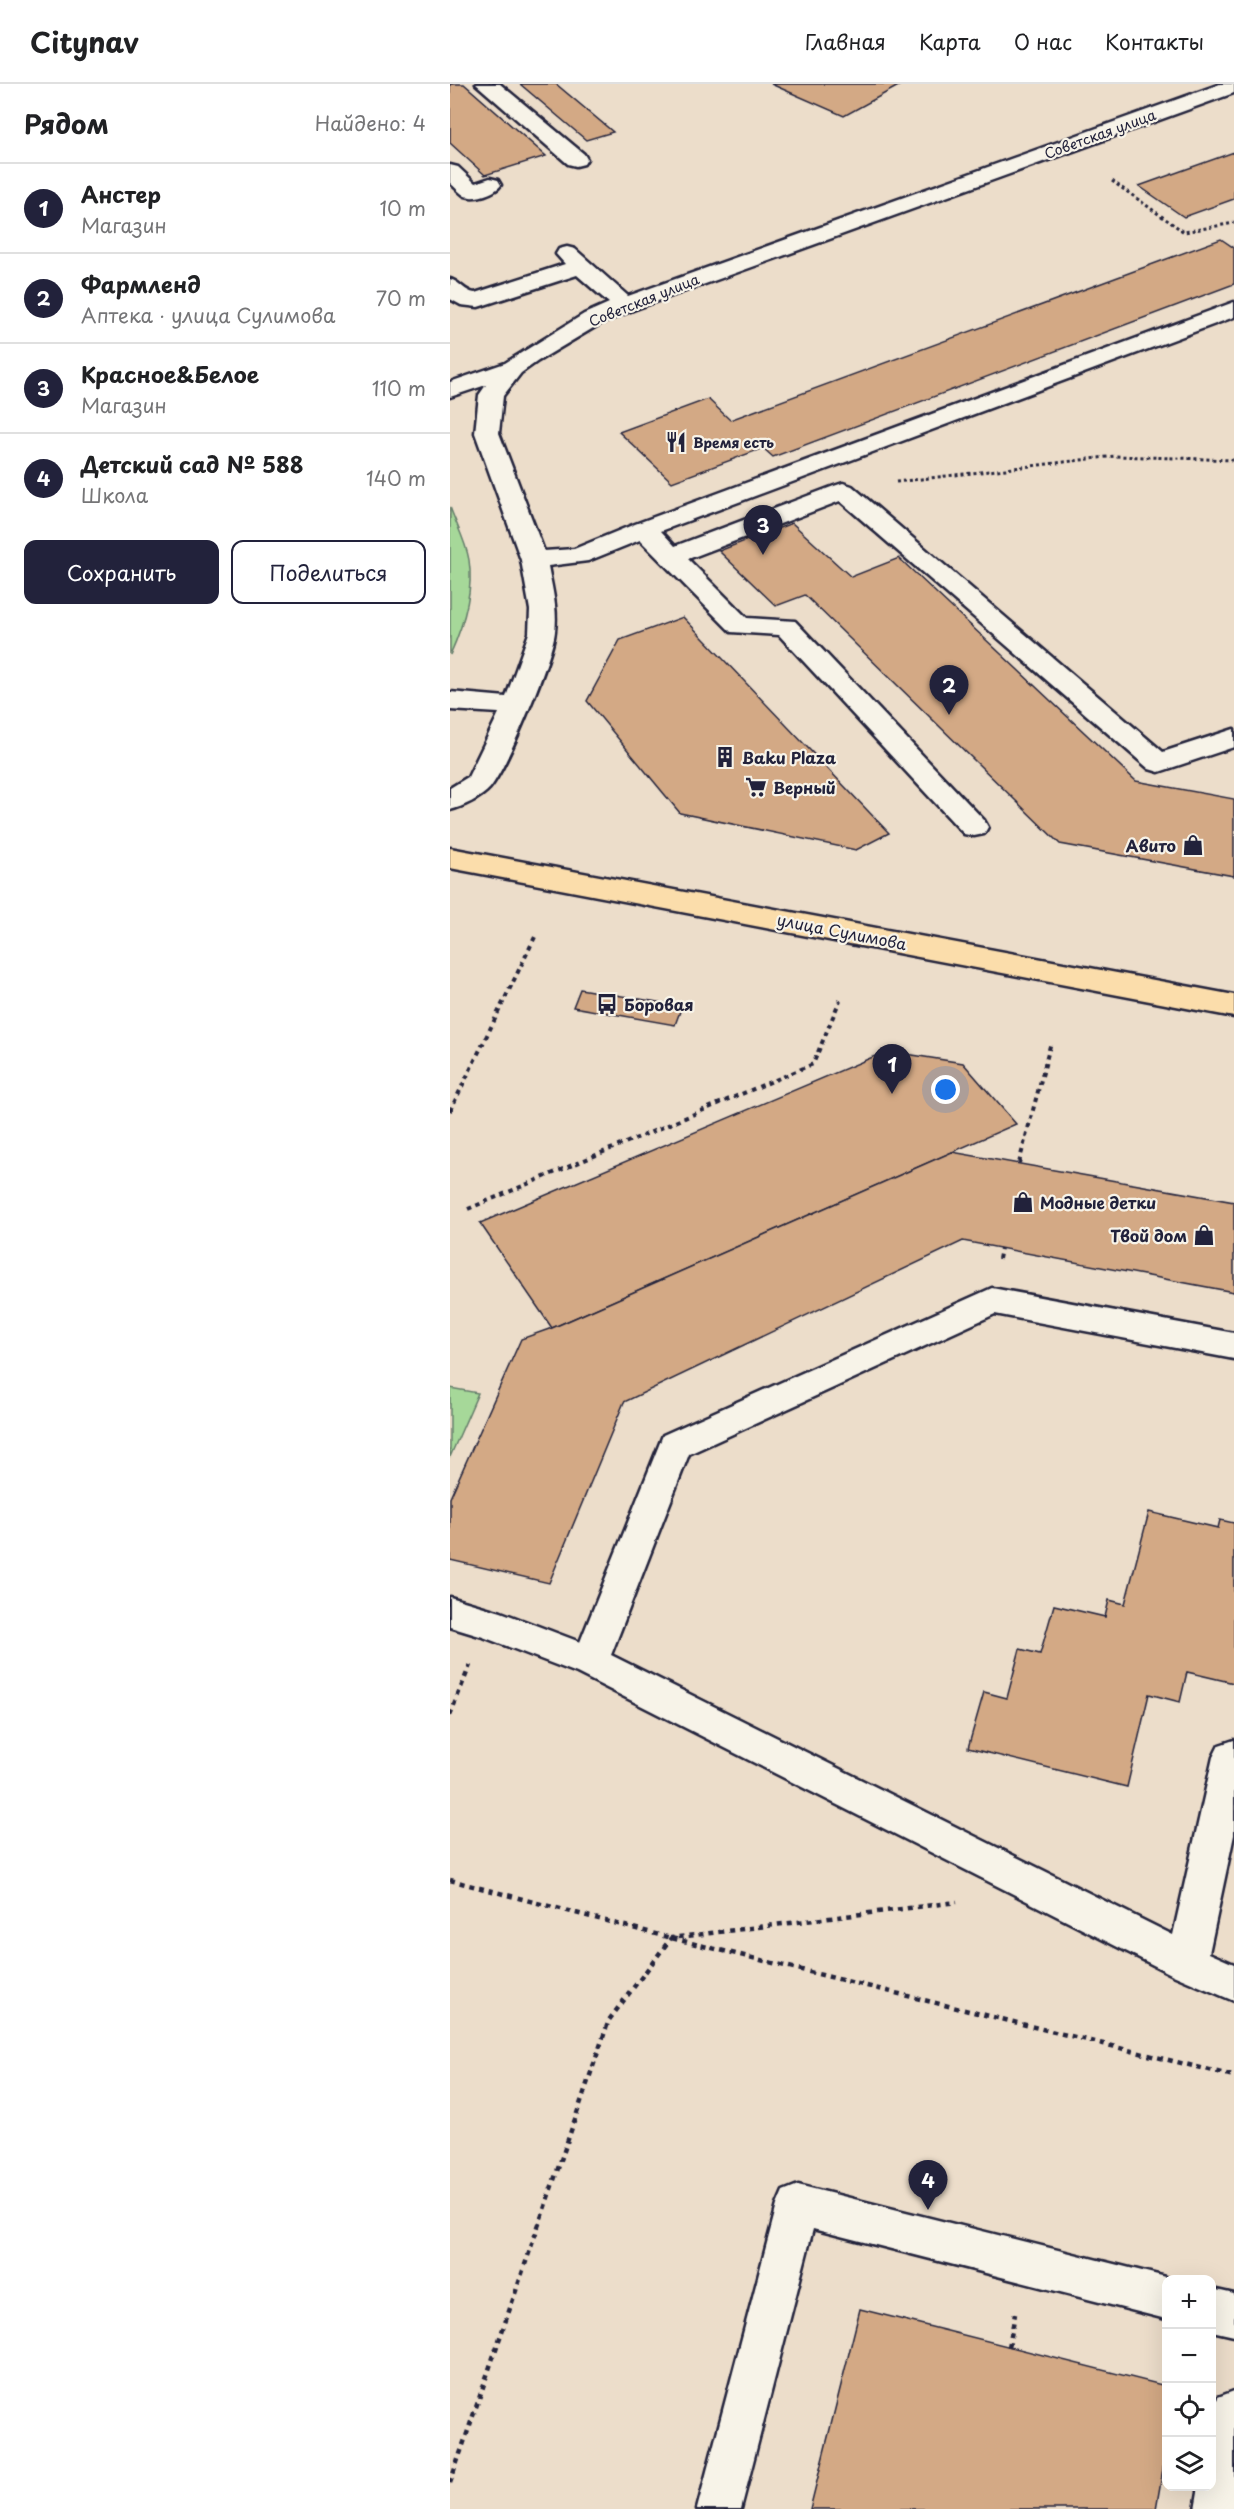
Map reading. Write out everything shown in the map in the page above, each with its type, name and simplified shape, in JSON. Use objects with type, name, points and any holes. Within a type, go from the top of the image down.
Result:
[{"type":"main road","name":"улица Сулимова","points":[[450,858],[1234,1006]]},
{"type":"street","points":[[487,84],[576,159]]},
{"type":"street","name":"Советская улица","points":[[450,801],[479,783],[516,706],[542,633],[543,610],[534,560],[487,433],[491,395],[513,368],[548,344],[592,319],[625,305],[1234,86]]},
{"type":"street","points":[[450,172],[472,191],[490,185]]},
{"type":"street","points":[[450,286],[463,298],[469,301],[478,300],[574,260],[625,305]]},
{"type":"street","points":[[534,560],[579,556],[645,529],[1234,309]]},
{"type":"street","points":[[450,390],[513,368]]},
{"type":"street","points":[[671,556],[843,491],[1160,763],[1234,738]]},
{"type":"street","points":[[645,529],[740,626],[786,627],[974,827]]},
{"type":"street","points":[[450,701],[516,706]]},
{"type":"street","points":[[590,1662],[675,1445],[992,1301],[1234,1346]]},
{"type":"street","points":[[450,1612],[488,1623],[590,1662],[1187,1962],[1234,1983]]},
{"type":"street","points":[[1187,1962],[1205,1874],[1234,1756]]},
{"type":"street","points":[[718,2509],[798,2205],[1162,2297]]},
{"type":"street","points":[[1216,2311],[1234,2315]]},
{"type":"street","points":[[1217,2509],[1234,2413]]},
{"type":"path","points":[[1112,181],[1184,232],[1234,223]]},
{"type":"path","points":[[901,480],[1115,456],[1234,460]]},
{"type":"path","points":[[450,1111],[535,937]]},
{"type":"path","points":[[468,1209],[813,1064],[840,1000]]},
{"type":"path","points":[[1018,1163],[1051,1042]]},
{"type":"path","points":[[450,1880],[671,1938],[1234,2076]]},
{"type":"path","points":[[450,2483],[609,2020],[671,1938],[964,1901]]},
{"type":"green space","points":[[450,507],[466,547],[470,584],[466,609],[450,655]]},
{"type":"green space","points":[[450,1388],[478,1393],[450,1457]]},
{"type":"building","points":[[450,84],[464,84],[546,156],[485,175],[450,143]]},
{"type":"building","points":[[520,84],[556,84],[613,132],[586,140]]},
{"type":"building","points":[[771,84],[902,84],[844,116]]},
{"type":"building","points":[[1234,152],[1234,199],[1184,217],[1139,186]]},
{"type":"building","points":[[1221,239],[1234,248],[1234,284],[773,457],[763,448],[672,482],[619,432],[708,399],[730,420]]},
{"type":"building","points":[[792,523],[851,577],[899,558],[1136,781],[1234,799],[1234,876],[1060,844],[805,595],[776,606],[719,551]]},
{"type":"building","name":"Baku Plaza","points":[[683,617],[889,833],[856,850],[680,813],[587,701],[620,640]]},
{"type":"building","points":[[580,989],[682,1006],[675,1025],[573,1007]]},
{"type":"building","points":[[887,1051],[963,1063],[1016,1124],[552,1328],[480,1223]]},
{"type":"building","points":[[952,1152],[1234,1202],[1234,1292],[963,1241],[624,1402],[549,1583],[450,1560],[450,1498],[521,1339],[552,1328]]},
{"type":"building","points":[[1149,1512],[1218,1528],[1220,1520],[1234,1523],[1234,1683],[1187,1672],[1180,1702],[1149,1694],[1127,1787],[968,1748],[984,1692],[1007,1698],[1020,1649],[1040,1654],[1054,1605],[1105,1617],[1109,1600],[1125,1604]]},
{"type":"building","points":[[860,2309],[1162,2385],[1162,2475],[1156,2509],[810,2509]]},
{"type":"place","name":"Время есть","points":[[676,442]]},
{"type":"place","name":"Красное&Белое","points":[[763,555]]},
{"type":"place","name":"Фармленд","points":[[949,715]]},
{"type":"place","name":"Baku Plaza","points":[[725,757]]},
{"type":"place","name":"Верный","points":[[756,787]]},
{"type":"place","name":"Авито","points":[[1193,845]]},
{"type":"place","name":"Боровая","points":[[607,1004]]},
{"type":"place","name":"Анстер","points":[[892,1094]]},
{"type":"place","name":"Модные детки","points":[[1023,1202]]},
{"type":"place","name":"Твой дом","points":[[1204,1235]]},
{"type":"place","name":"Детский сад № 588","points":[[928,2210]]}]
